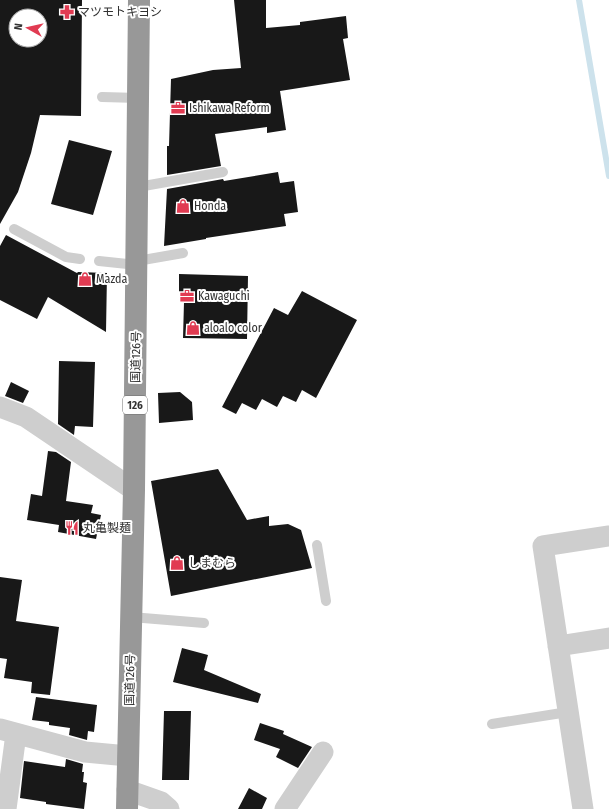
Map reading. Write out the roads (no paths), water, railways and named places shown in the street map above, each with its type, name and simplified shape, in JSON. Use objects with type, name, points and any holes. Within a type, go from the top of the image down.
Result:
[{"type":"highway","name":"国道126号","points":[[127,800],[134,490],[140,0]]},
{"type":"street","points":[[0,407],[26,418],[134,490]]},
{"type":"street","points":[[583,809],[543,546],[609,536]]},
{"type":"street","points":[[558,646],[609,638]]},
{"type":"street","points":[[6,809],[8,731],[85,752],[128,756]]},
{"type":"street","points":[[285,809],[323,752]]},
{"type":"street","points":[[127,800],[162,802],[169,809]]},
{"type":"lane","points":[[102,97],[139,98]]},
{"type":"lane","points":[[138,187],[223,172]]},
{"type":"lane","points":[[14,229],[66,257],[80,258]]},
{"type":"lane","points":[[98,261],[137,263],[183,253]]},
{"type":"lane","points":[[317,545],[326,601]]},
{"type":"lane","points":[[131,617],[204,623]]},
{"type":"lane","points":[[492,724],[568,712]]},
{"type":"waterway","points":[[579,0],[609,176]]},
{"type":"place","name":"マツモトキヨシ","points":[[67,12]]},
{"type":"place","name":"Ishikawa Reform","points":[[178,108]]},
{"type":"place","name":"Honda","points":[[183,206]]},
{"type":"place","name":"Mazda","points":[[85,279]]},
{"type":"place","name":"Kawaguchi","points":[[187,296]]},
{"type":"place","name":"aloalo color","points":[[193,328]]},
{"type":"place","name":"丸亀製麺","points":[[72,528]]},
{"type":"place","name":"しまむら","points":[[177,563]]}]
